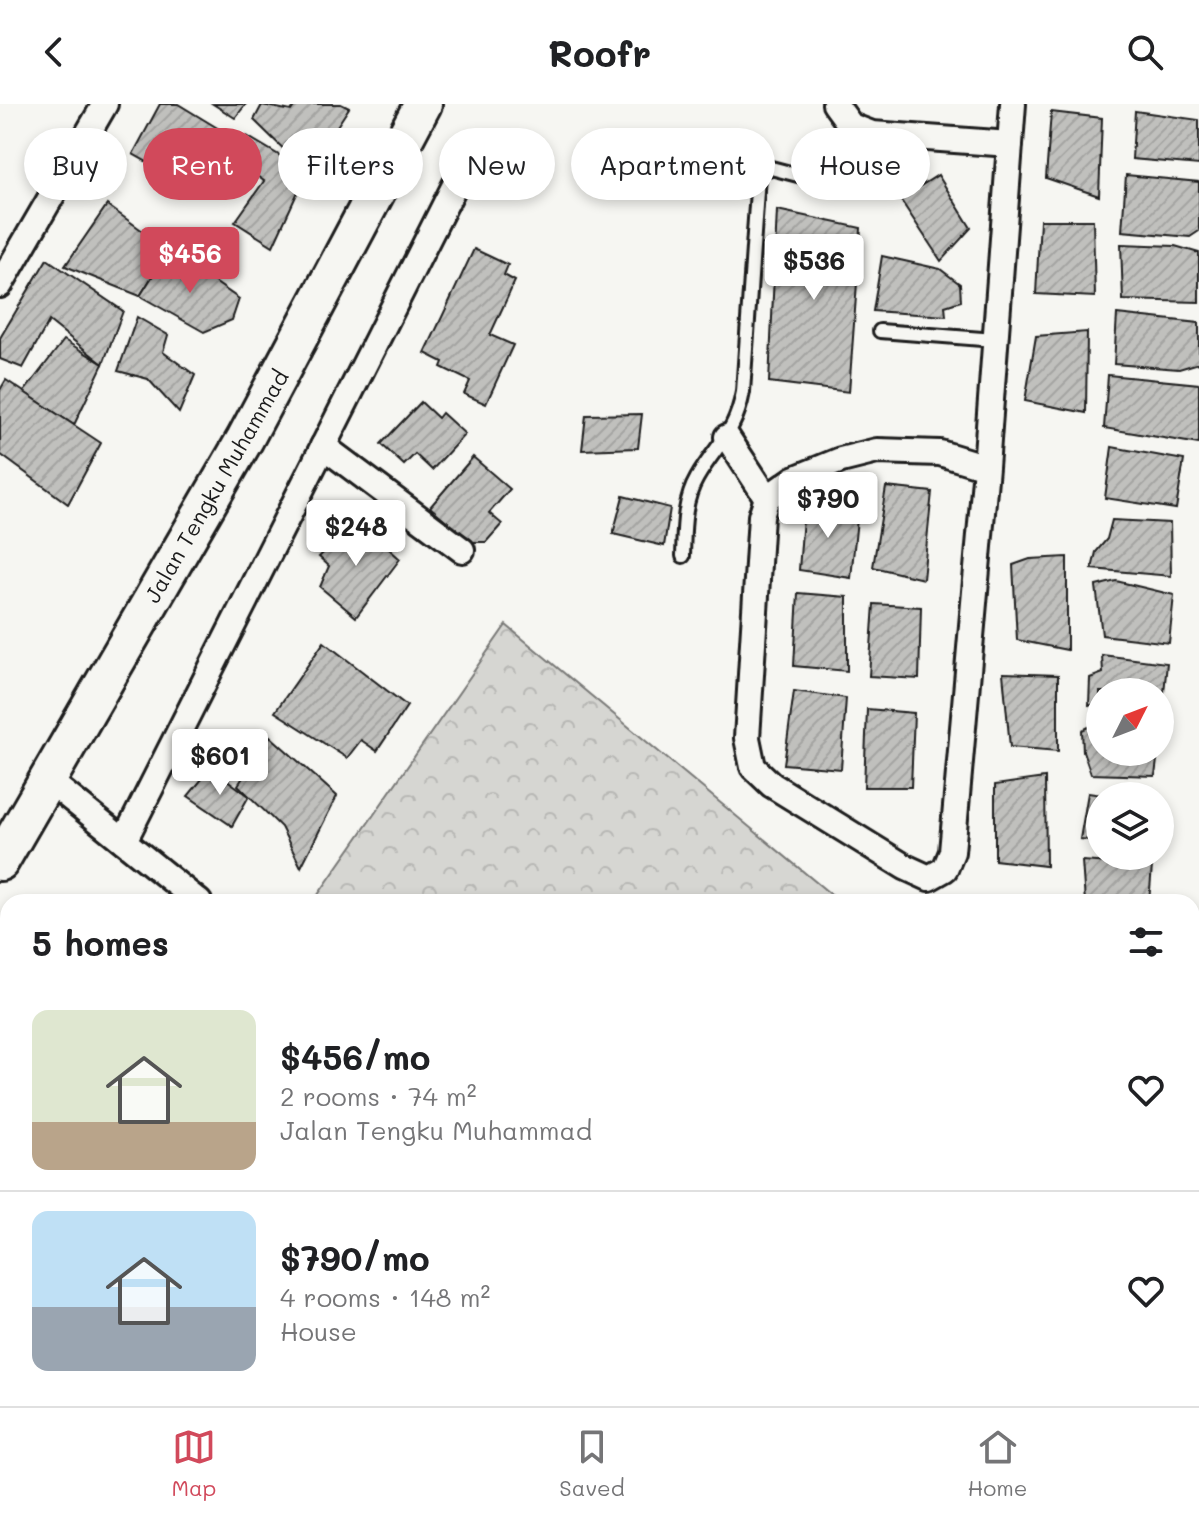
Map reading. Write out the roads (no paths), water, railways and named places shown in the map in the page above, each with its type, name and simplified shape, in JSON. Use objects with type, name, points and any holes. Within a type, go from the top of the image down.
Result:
[{"type":"main road","name":"Jalan Tengku Muhammad","points":[[0,862],[245,439],[423,104]]},
{"type":"street","points":[[0,285],[105,104]]},
{"type":"street","points":[[835,104],[851,126],[872,134],[1010,144]]},
{"type":"street","points":[[986,467],[940,453],[877,451],[815,469],[787,483],[767,498],[761,516],[747,738],[753,767],[772,785],[905,867],[929,878],[945,869],[952,852],[986,467],[1013,104]]},
{"type":"street","points":[[124,841],[447,200]]},
{"type":"street","points":[[727,437],[767,498]]},
{"type":"street","points":[[323,446],[462,550]]},
{"type":"street","points":[[48,780],[184,894]]},
{"type":"lane","points":[[683,556],[687,499],[696,478],[727,437],[739,415],[758,176],[763,169],[771,168],[840,186],[847,182],[851,173],[851,126]]},
{"type":"lane","points":[[880,331],[995,340]]}]
